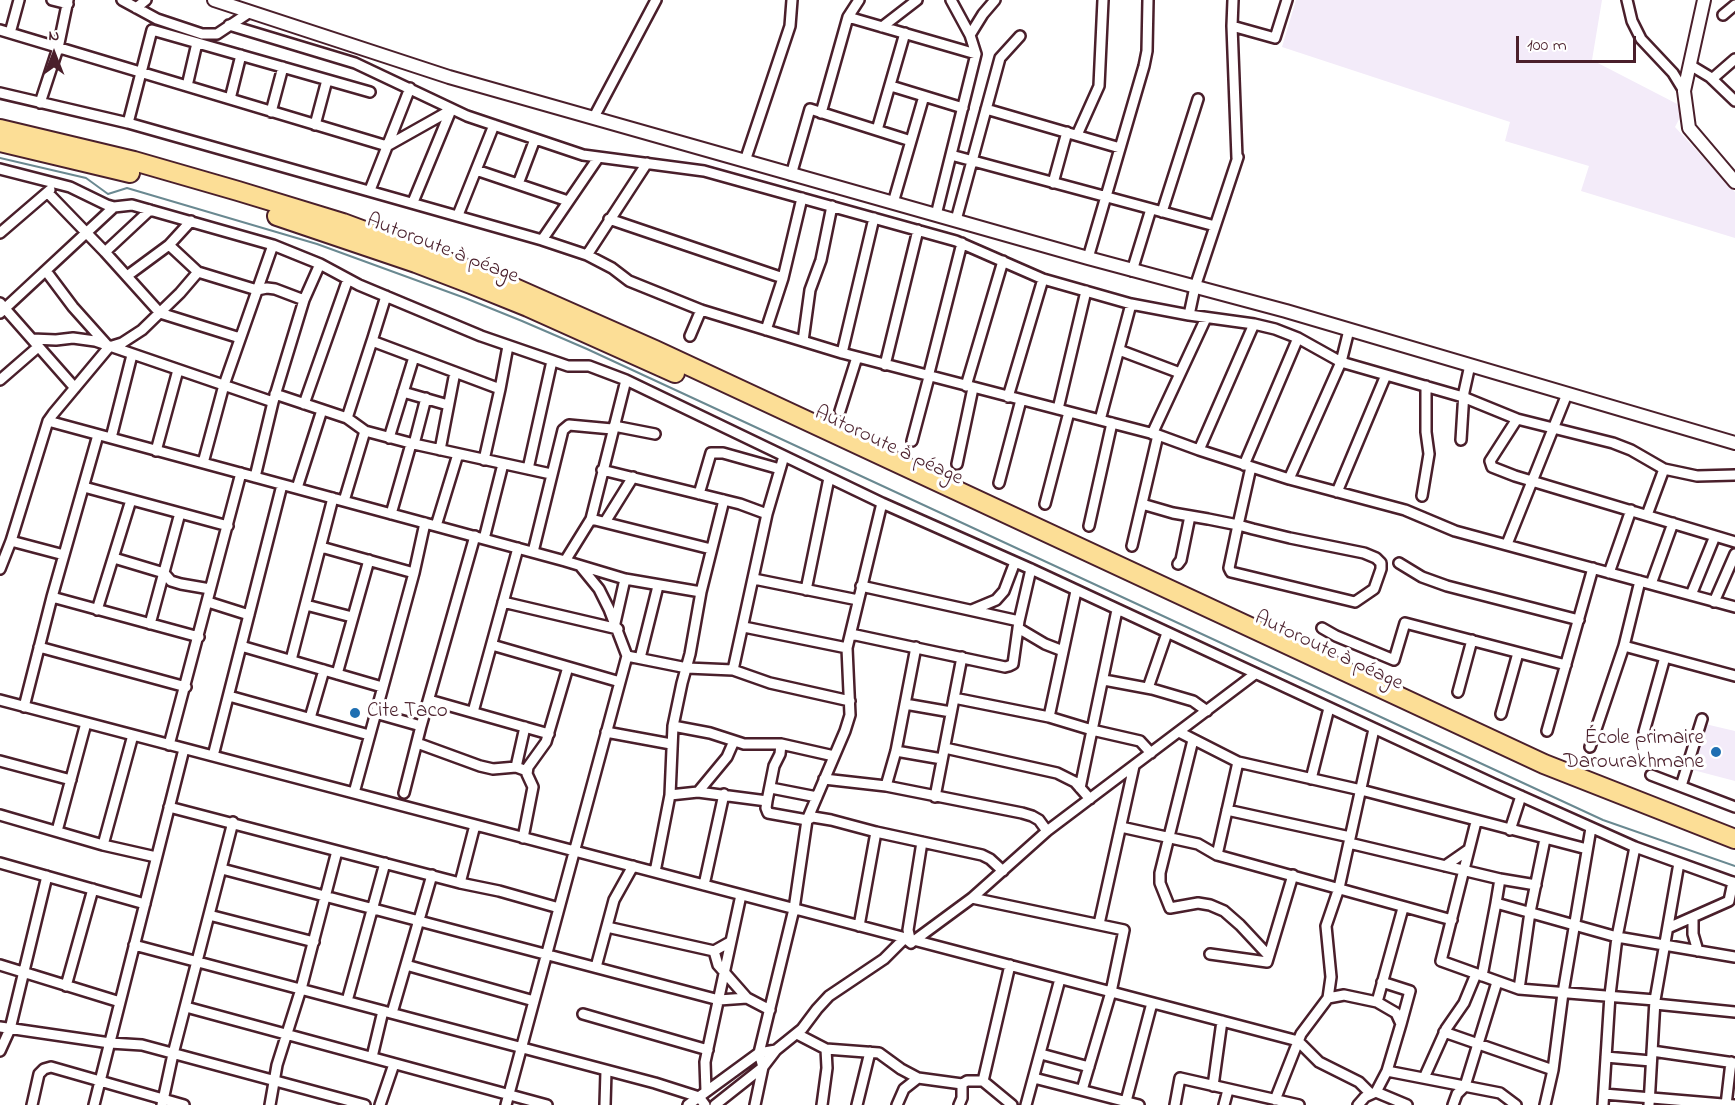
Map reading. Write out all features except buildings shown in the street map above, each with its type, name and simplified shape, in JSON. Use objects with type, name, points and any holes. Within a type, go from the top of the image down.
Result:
[{"type":"highway","points":[[0,129],[134,161],[248,194],[343,223],[499,281],[666,355],[1544,764],[1735,839]]},
{"type":"highway","name":"Autoroute à péage","points":[[0,142],[136,174],[237,203],[416,263],[528,307],[1541,775],[1643,817],[1735,851]]},
{"type":"street","points":[[20,0],[5,32],[387,146],[451,110]]},
{"type":"street","points":[[40,103],[58,48],[68,2],[52,0]]},
{"type":"street","points":[[122,0],[157,19],[202,34],[217,33],[250,12]]},
{"type":"street","points":[[136,8],[146,0]]},
{"type":"street","points":[[214,0],[236,3],[250,12],[449,77],[1132,271],[1286,311],[1735,443]]},
{"type":"street","points":[[594,117],[656,0]]},
{"type":"street","points":[[745,161],[790,26],[792,0]]},
{"type":"street","points":[[821,113],[848,17],[859,0]]},
{"type":"street","points":[[882,27],[917,0]]},
{"type":"street","points":[[936,215],[976,54],[970,35],[951,0]]},
{"type":"street","points":[[970,35],[995,0]]},
{"type":"street","points":[[1077,135],[1100,86],[1103,0]]},
{"type":"street","points":[[1088,258],[1147,51],[1148,0]]},
{"type":"street","points":[[1189,315],[1195,287],[1237,158],[1233,0]]},
{"type":"street","points":[[1232,26],[1275,38],[1287,0]]},
{"type":"street","points":[[1628,0],[1632,21],[1641,39],[1673,74],[1684,91]]},
{"type":"street","points":[[1704,0],[1684,91],[1689,128],[1735,182]]},
{"type":"street","points":[[1723,15],[1735,5]]},
{"type":"street","points":[[848,17],[976,54]]},
{"type":"street","points":[[229,26],[355,63],[451,110],[583,155],[704,171],[959,242],[1044,279],[1131,304],[1275,328],[1341,362],[1463,397],[1517,419],[1613,442],[1664,469],[1698,476],[1735,475]]},
{"type":"street","points":[[128,123],[152,30],[370,92]]},
{"type":"street","points":[[877,130],[905,33]]},
{"type":"street","points":[[912,441],[959,242],[959,221],[972,161],[1000,58],[1020,36]]},
{"type":"street","points":[[187,86],[197,43]]},
{"type":"street","points":[[230,99],[241,55]]},
{"type":"street","points":[[1712,79],[1735,59]]},
{"type":"street","points":[[1690,65],[1700,69],[1735,101]]},
{"type":"street","points":[[271,111],[283,67]]},
{"type":"street","points":[[315,125],[327,80]]},
{"type":"street","points":[[891,86],[963,108]]},
{"type":"street","points":[[370,190],[410,88]]},
{"type":"street","points":[[0,93],[128,123],[458,215],[587,255],[612,268],[629,281],[701,310],[766,330],[928,377],[1155,435],[1289,479],[1405,510],[1455,531],[1735,607]]},
{"type":"street","points":[[893,203],[924,96]]},
{"type":"street","points":[[1162,212],[1198,99]]},
{"type":"street","points":[[791,175],[810,109],[911,141]]},
{"type":"street","points":[[986,109],[1120,148]]},
{"type":"street","points":[[413,202],[451,110]]},
{"type":"street","points":[[458,215],[494,125]]},
{"type":"street","points":[[1053,183],[1067,132]]},
{"type":"street","points":[[518,184],[534,139]]},
{"type":"street","points":[[951,155],[1215,226]]},
{"type":"street","points":[[542,240],[598,158]]},
{"type":"street","points":[[587,255],[647,163]]},
{"type":"street","points":[[0,169],[54,182],[81,191],[99,202],[114,207],[132,205],[273,245],[320,264],[386,296],[508,346],[568,366],[589,366],[626,380],[882,503],[1031,569],[1635,848],[1734,882],[1729,900],[1693,919],[1668,928]]},
{"type":"street","points":[[476,170],[568,201]]},
{"type":"street","points":[[0,233],[48,193],[54,182]]},
{"type":"street","points":[[48,193],[160,313],[240,338]]},
{"type":"street","points":[[766,330],[783,278],[802,198]]},
{"type":"street","points":[[803,341],[810,290],[821,260],[832,206]]},
{"type":"street","points":[[75,388],[2,308],[46,271],[114,207]]},
{"type":"street","points":[[1132,271],[1151,209]]},
{"type":"street","points":[[105,252],[150,210]]},
{"type":"street","points":[[842,353],[874,218]]},
{"type":"street","points":[[609,219],[783,278]]},
{"type":"street","points":[[127,276],[168,245],[191,221]]},
{"type":"street","points":[[885,365],[918,230]]},
{"type":"street","points":[[168,245],[198,272],[257,290],[275,289],[304,300]]},
{"type":"street","points":[[203,463],[224,385],[273,245]]},
{"type":"street","points":[[957,464],[969,387],[1003,261]]},
{"type":"street","points":[[255,477],[274,398],[304,300],[320,264]]},
{"type":"street","points":[[46,271],[73,307],[109,346]]},
{"type":"street","points":[[0,569],[48,422],[109,346],[122,344],[131,338],[160,313],[198,272]]},
{"type":"street","points":[[303,404],[348,279]]},
{"type":"street","points":[[1008,397],[1044,279]]},
{"type":"street","points":[[1058,410],[1086,291]]},
{"type":"street","points":[[347,418],[386,296]]},
{"type":"street","points":[[1100,420],[1131,304]]},
{"type":"street","points":[[690,336],[701,310]]},
{"type":"street","points":[[1132,546],[1155,435],[1180,373],[1206,318]]},
{"type":"street","points":[[1199,450],[1254,324]]},
{"type":"street","points":[[1289,479],[1341,362],[1349,330]]},
{"type":"street","points":[[0,380],[35,343],[82,338],[224,385],[303,404],[347,418],[365,431],[389,438],[551,474]]},
{"type":"street","points":[[1142,504],[1190,516],[1238,525],[1364,553],[1381,563],[1374,588],[1355,602],[1264,579],[1234,574],[1229,568],[1238,525],[1248,466],[1298,338]]},
{"type":"street","points":[[372,340],[500,389]]},
{"type":"street","points":[[484,460],[508,346]]},
{"type":"street","points":[[1119,350],[1180,373]]},
{"type":"street","points":[[111,438],[132,355]]},
{"type":"street","points":[[389,438],[414,357]]},
{"type":"street","points":[[840,411],[857,357]]},
{"type":"street","points":[[528,469],[552,361]]},
{"type":"street","points":[[1461,440],[1463,397],[1470,365]]},
{"type":"street","points":[[156,451],[178,370]]},
{"type":"street","points":[[440,450],[455,372]]},
{"type":"street","points":[[1337,492],[1386,375]]},
{"type":"street","points":[[565,561],[591,519],[626,380]]},
{"type":"street","points":[[1422,496],[1430,454],[1426,432],[1426,386]]},
{"type":"street","points":[[403,392],[448,405]]},
{"type":"street","points":[[1507,544],[1567,394]]},
{"type":"street","points":[[391,514],[426,399]]},
{"type":"street","points":[[999,483],[1021,400]]},
{"type":"street","points":[[297,488],[322,410]]},
{"type":"street","points":[[1045,504],[1069,412]]},
{"type":"street","points":[[1517,419],[1490,464],[1515,476],[1735,542]]},
{"type":"street","points":[[48,422],[533,552],[625,579],[701,592]]},
{"type":"street","points":[[1089,526],[1112,423]]},
{"type":"street","points":[[533,552],[560,436],[565,427],[613,428],[655,434]]},
{"type":"street","points":[[344,501],[365,431]]},
{"type":"street","points":[[24,707],[52,597],[98,435]]},
{"type":"street","points":[[699,494],[711,453],[723,453],[780,469]]},
{"type":"street","points":[[436,526],[458,454]]},
{"type":"street","points":[[733,670],[744,627],[766,514],[784,456]]},
{"type":"street","points":[[404,793],[421,726],[503,464]]},
{"type":"street","points":[[1647,515],[1664,469]]},
{"type":"street","points":[[602,470],[724,500],[766,514]]},
{"type":"street","points":[[169,745],[241,473]]},
{"type":"street","points":[[605,522],[633,477]]},
{"type":"street","points":[[806,590],[829,478]]},
{"type":"street","points":[[213,756],[282,484]]},
{"type":"street","points":[[84,487],[228,526]]},
{"type":"street","points":[[291,660],[333,498]]},
{"type":"street","points":[[97,610],[131,500]]},
{"type":"street","points":[[655,872],[669,795],[673,726],[687,668],[701,592],[724,500]]},
{"type":"street","points":[[755,1105],[763,1066],[759,1053],[794,909],[807,820],[850,715],[848,648],[882,503]]},
{"type":"street","points":[[1609,573],[1631,510]]},
{"type":"street","points":[[150,624],[180,513]]},
{"type":"street","points":[[1179,564],[1190,516]]},
{"type":"street","points":[[591,519],[711,549]]},
{"type":"street","points":[[354,793],[414,573],[425,523]]},
{"type":"street","points":[[1651,584],[1673,523]]},
{"type":"street","points":[[1691,595],[1715,536]]},
{"type":"street","points":[[11,541],[64,555]]},
{"type":"street","points":[[321,547],[414,573]]},
{"type":"street","points":[[473,712],[518,548]]},
{"type":"street","points":[[1714,602],[1735,554]]},
{"type":"street","points":[[114,558],[164,573],[171,580],[181,584],[210,589]]},
{"type":"street","points":[[337,674],[369,560]]},
{"type":"street","points":[[970,610],[996,600],[1005,591],[1015,562]]},
{"type":"street","points":[[1399,563],[1422,577],[1447,586],[1579,620]]},
{"type":"street","points":[[506,1105],[627,656],[599,590],[581,567]]},
{"type":"street","points":[[1547,730],[1593,568]]},
{"type":"street","points":[[851,634],[1009,666],[1013,664],[1031,569]]},
{"type":"street","points":[[616,626],[625,579]]},
{"type":"street","points":[[754,579],[858,600]]},
{"type":"street","points":[[1590,747],[1624,646],[1640,581]]},
{"type":"street","points":[[640,658],[658,586]]},
{"type":"street","points":[[861,586],[970,610],[1019,624],[1045,644],[1063,651]]},
{"type":"street","points":[[1049,717],[1076,591]]},
{"type":"street","points":[[52,597],[199,637]]},
{"type":"street","points":[[207,602],[249,615]]},
{"type":"street","points":[[503,602],[616,626]]},
{"type":"street","points":[[306,604],[352,617]]},
{"type":"street","points":[[1080,788],[1117,610]]},
{"type":"street","points":[[1322,628],[1394,660],[1405,623],[1566,665]]},
{"type":"street","points":[[744,627],[848,648]]},
{"type":"street","points":[[1148,688],[1167,633]]},
{"type":"street","points":[[1458,692],[1472,640]]},
{"type":"street","points":[[492,645],[620,682]]},
{"type":"street","points":[[241,646],[382,687]]},
{"type":"street","points":[[1624,646],[1735,676]]},
{"type":"street","points":[[39,648],[186,687]]},
{"type":"street","points":[[886,786],[896,751],[916,648]]},
{"type":"street","points":[[1501,714],[1518,653]]},
{"type":"street","points":[[627,656],[687,668],[733,670],[792,689],[850,701]]},
{"type":"street","points":[[935,797],[962,657]]},
{"type":"street","points":[[1644,732],[1665,657]]},
{"type":"street","points":[[523,837],[533,787],[527,771],[530,762],[543,748],[549,734],[568,667]]},
{"type":"street","points":[[310,718],[324,670]]},
{"type":"street","points":[[715,1105],[763,1066],[776,1050],[797,1034],[829,996],[972,898],[1047,831],[1255,674]]},
{"type":"street","points":[[1104,680],[1148,688],[1193,701],[1207,711]]},
{"type":"street","points":[[229,696],[369,735]]},
{"type":"street","points":[[954,698],[1049,717],[1140,741],[1151,753]]},
{"type":"street","points":[[0,700],[1298,1041],[1319,1062],[1359,1082],[1374,1093],[1407,1105]]},
{"type":"street","points":[[429,700],[549,734]]},
{"type":"street","points":[[905,704],[951,712]]},
{"type":"street","points":[[1311,779],[1329,708]]},
{"type":"street","points":[[375,713],[421,726]]},
{"type":"street","points":[[1681,786],[1702,719]]},
{"type":"street","points":[[57,831],[86,723]]},
{"type":"street","points":[[673,726],[710,733],[752,745],[781,744],[834,756]]},
{"type":"street","points":[[516,767],[525,728]]},
{"type":"street","points":[[1275,1100],[1301,1034],[1328,998],[1331,977],[1326,926],[1339,888],[1374,729]]},
{"type":"street","points":[[606,732],[671,744]]},
{"type":"street","points":[[1179,732],[1238,762],[1361,790],[1476,822],[1587,849]]},
{"type":"street","points":[[103,845],[133,735]]},
{"type":"street","points":[[1193,740],[1160,873],[1160,883],[1170,908],[1198,903],[1224,911],[1268,955]]},
{"type":"street","points":[[698,792],[727,757],[734,741]]},
{"type":"street","points":[[417,743],[480,766],[493,769],[516,767],[527,771]]},
{"type":"street","points":[[781,744],[767,801],[768,813],[807,820],[813,817],[831,820],[982,855],[1003,871]]},
{"type":"street","points":[[94,1105],[184,748]]},
{"type":"street","points":[[945,748],[1057,773],[1068,777],[1090,799]]},
{"type":"street","points":[[896,751],[942,759]]},
{"type":"street","points":[[0,761],[71,780]]},
{"type":"street","points":[[1218,855],[1238,762]]},
{"type":"street","points":[[1099,924],[1134,766]]},
{"type":"street","points":[[1651,775],[1735,807]]},
{"type":"street","points":[[824,779],[886,786],[1032,816],[1043,824],[1047,831]]},
{"type":"street","points":[[771,788],[817,797]]},
{"type":"street","points":[[669,795],[698,792],[767,801]]},
{"type":"street","points":[[704,885],[724,794]]},
{"type":"street","points":[[1510,830],[1521,796]]},
{"type":"street","points":[[169,807],[559,908]]},
{"type":"street","points":[[1227,810],[1445,866],[1536,885]]},
{"type":"street","points":[[0,815],[103,845],[156,857]]},
{"type":"street","points":[[163,1102],[173,1054],[233,822]]},
{"type":"street","points":[[1476,822],[1441,961],[1519,989],[1610,995],[1735,1012]]},
{"type":"street","points":[[460,883],[475,825]]},
{"type":"street","points":[[1121,827],[1198,844],[1218,855],[1452,920]]},
{"type":"street","points":[[1545,1105],[1553,1070],[1563,993],[1591,828]]},
{"type":"street","points":[[859,926],[876,832]]},
{"type":"street","points":[[1519,989],[1530,912],[1545,839]]},
{"type":"street","points":[[910,940],[909,930],[922,842]]},
{"type":"street","points":[[1603,1105],[1610,995],[1617,937],[1635,848]]},
{"type":"street","points":[[1445,866],[1468,850]]},
{"type":"street","points":[[270,1105],[277,1065],[301,989],[337,851]]},
{"type":"street","points":[[0,863],[145,904]]},
{"type":"street","points":[[347,1001],[385,863]]},
{"type":"street","points":[[1649,1101],[1655,1002],[1679,863]]},
{"type":"street","points":[[596,968],[614,900],[633,866]]},
{"type":"street","points":[[222,869],[719,1000],[747,998]]},
{"type":"street","points":[[372,1057],[406,965],[432,875]]},
{"type":"street","points":[[1210,954],[1266,962],[1293,875]]},
{"type":"street","points":[[0,1051],[47,876]]},
{"type":"street","points":[[1424,1078],[1444,1032],[1464,1003],[1479,975],[1500,879]]},
{"type":"street","points":[[66,986],[93,889]]},
{"type":"street","points":[[705,1105],[702,1094],[705,1062],[741,895]]},
{"type":"street","points":[[972,898],[1124,930],[1111,992],[1082,1090]]},
{"type":"street","points":[[1496,903],[1617,937],[1735,957]]},
{"type":"street","points":[[1377,1002],[1403,908]]},
{"type":"street","points":[[209,915],[314,942]]},
{"type":"street","points":[[1693,919],[1693,934],[1698,951]]},
{"type":"street","points":[[607,927],[714,951],[730,942]]},
{"type":"street","points":[[134,945],[606,1071],[702,1094]]},
{"type":"street","points":[[714,951],[716,960],[724,973],[747,998],[770,1010]]},
{"type":"street","points":[[0,965],[120,1002]]},
{"type":"street","points":[[406,965],[534,1001]]},
{"type":"street","points":[[983,1081],[1010,965]]},
{"type":"street","points":[[1026,1105],[1060,979]]},
{"type":"street","points":[[1453,1105],[1457,1094],[1465,1086],[1497,981]]},
{"type":"street","points":[[1358,1105],[1365,1097],[1374,1093],[1387,1071],[1410,991],[1382,982]]},
{"type":"street","points":[[1328,998],[1344,995],[1377,1002],[1396,1013],[1401,1024]]},
{"type":"street","points":[[1125,1103],[1152,1003]]},
{"type":"street","points":[[186,1007],[547,1105]]},
{"type":"street","points":[[583,1014],[708,1050]]},
{"type":"street","points":[[1214,1086],[1222,1021]]},
{"type":"street","points":[[5,1028],[110,1043],[142,1045],[365,1105]]},
{"type":"street","points":[[1444,1032],[1553,1070]]},
{"type":"street","points":[[797,1034],[826,1049],[879,1053],[918,1078],[962,1084],[968,1081],[983,1081],[1012,1105]]},
{"type":"street","points":[[822,1105],[827,1068],[826,1049]]},
{"type":"street","points":[[688,1105],[759,1053],[776,1050]]},
{"type":"street","points":[[1604,1094],[1649,1101],[1729,1104],[1733,1062],[1652,1051]]},
{"type":"street","points":[[857,1105],[870,1052]]},
{"type":"street","points":[[1041,1054],[1089,1067]]},
{"type":"street","points":[[1606,1057],[1651,1061]]},
{"type":"street","points":[[380,1105],[394,1064]]},
{"type":"street","points":[[32,1105],[39,1074],[47,1067],[100,1081],[163,1102],[184,1105]]},
{"type":"street","points":[[605,1105],[606,1071]]},
{"type":"street","points":[[1387,1071],[1500,1093],[1516,1105]]},
{"type":"street","points":[[897,1105],[904,1089],[918,1078]]},
{"type":"street","points":[[1034,1078],[1139,1105]]},
{"type":"street","points":[[1175,1105],[1180,1078],[1299,1105]]},
{"type":"street","points":[[959,1105],[962,1098],[962,1084]]},
{"type":"street","points":[[1224,1105],[1227,1090]]},
{"type":"street","points":[[1499,1105],[1500,1093]]},
{"type":"shaded area","points":[[1296,0],[1602,0],[1592,60],[1685,108],[1675,127],[1735,192],[1735,238],[1581,191],[1589,166],[1505,141],[1510,122],[1282,47]]},
{"type":"shaded area","name":"École primaire Darourakhmane","points":[[1705,724],[1735,731],[1735,781],[1693,770]]},
{"type":"waterway","points":[[0,158],[86,178],[108,194],[127,188],[317,244],[522,321],[587,349],[1603,820],[1735,866]]},
{"type":"place","name":"Cite Taco","points":[[355,713]]},
{"type":"place","name":"École primaire Darourakhmane","points":[[1716,752]]}]
